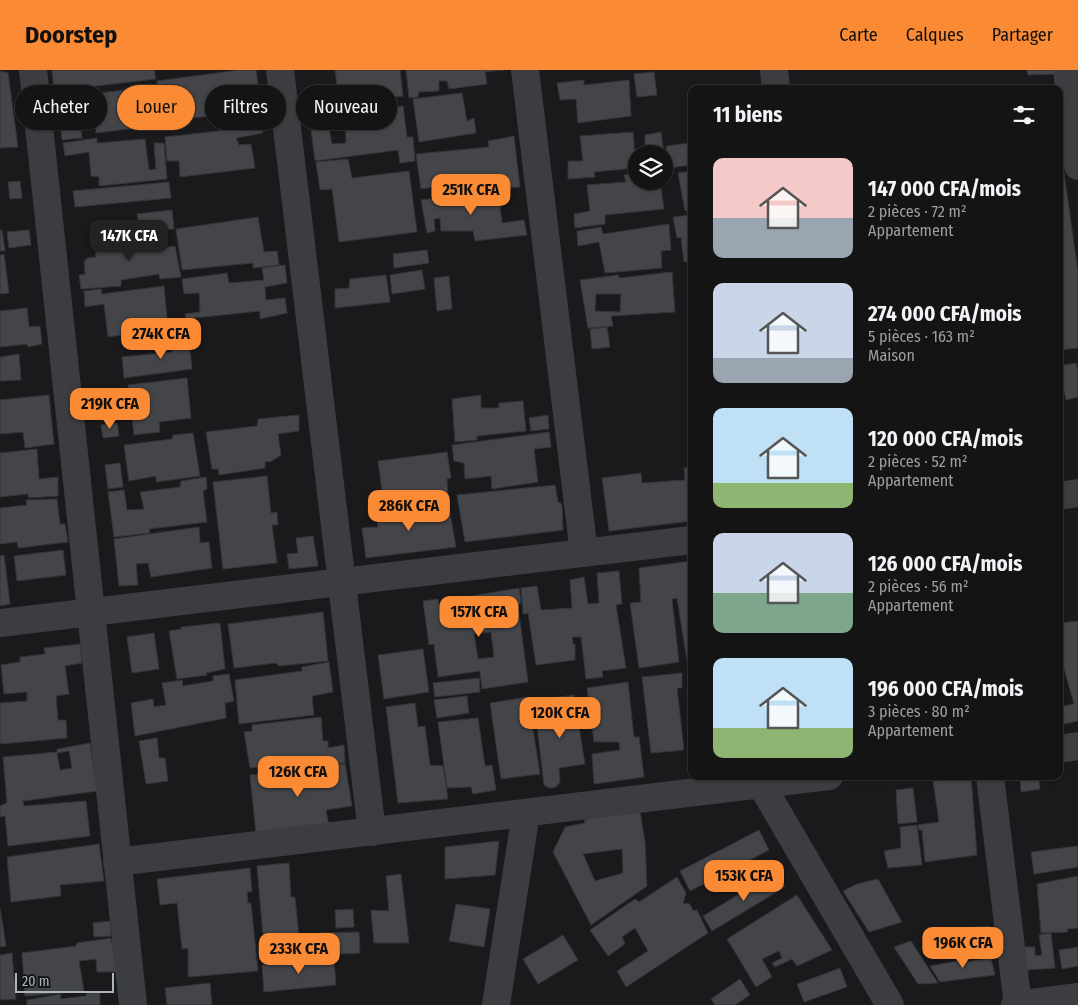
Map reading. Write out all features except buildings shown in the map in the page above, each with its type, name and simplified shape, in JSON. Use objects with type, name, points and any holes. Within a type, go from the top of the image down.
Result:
[{"type":"street","points":[[33,70],[133,1005]]},
{"type":"street","points":[[280,70],[372,832]]},
{"type":"street","points":[[525,70],[584,553]]},
{"type":"street","points":[[774,70],[776,85]]},
{"type":"street","points":[[1067,70],[1078,166]]},
{"type":"street","points":[[1063,495],[1078,493]]},
{"type":"street","points":[[0,623],[688,540]]},
{"type":"street","points":[[1063,748],[1078,746]]},
{"type":"street","points":[[117,862],[795,780]]},
{"type":"street","points":[[990,780],[1017,1005],[1078,997]]},
{"type":"street","points":[[761,784],[890,1005]]},
{"type":"street","points":[[496,1005],[526,813]]}]
